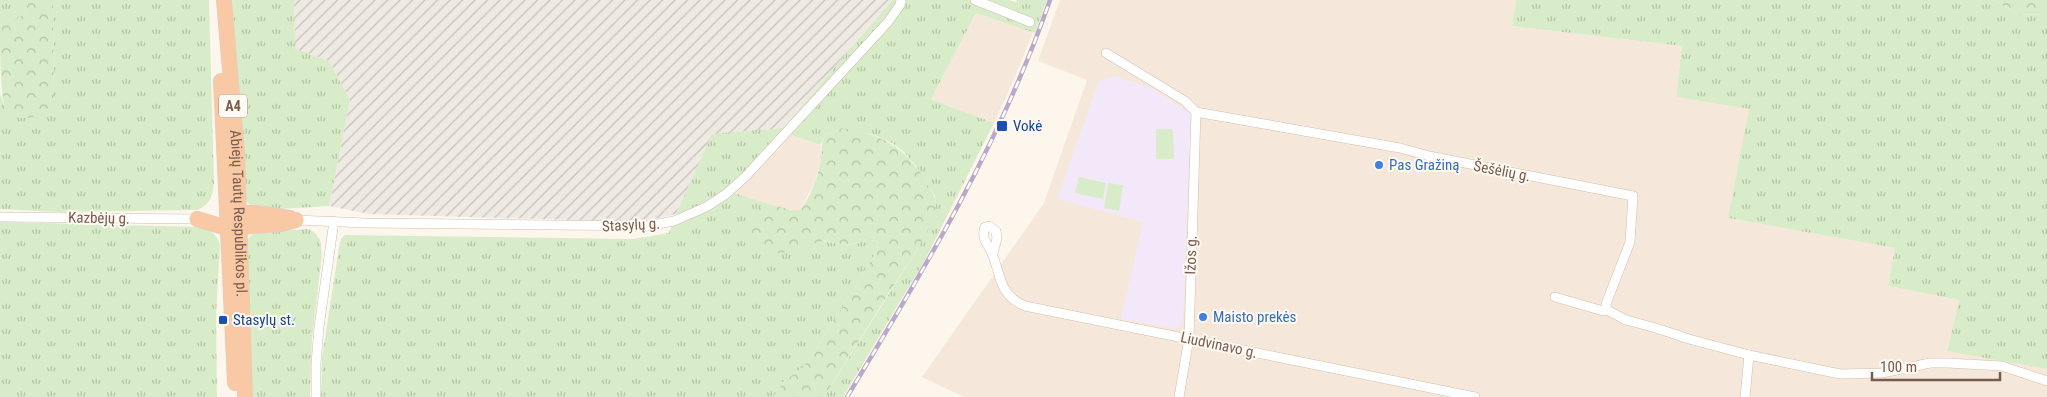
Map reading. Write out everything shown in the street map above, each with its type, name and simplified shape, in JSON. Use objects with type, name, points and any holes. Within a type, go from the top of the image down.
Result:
[{"type":"highway","name":"Abiejų Tautų Respublikos pl.","points":[[217,0],[245,397]]},
{"type":"highway","name":"Abiejų Tautų Respublikos pl.","points":[[224,0],[233,220],[236,397]]},
{"type":"highway","points":[[197,219],[233,220],[272,215],[296,220]]},
{"type":"street","points":[[975,0],[1030,22]]},
{"type":"street","name":"Stasylų g.","points":[[296,220],[365,223],[591,226],[647,226],[674,221],[706,208],[726,194],[746,176],[888,22],[903,2]]},
{"type":"street","points":[[1106,53],[1185,101],[1196,112]]},
{"type":"street","name":"Šešėlių g.","points":[[1196,112],[1400,148],[1429,156],[1633,196],[1630,242],[1606,304],[1607,310]]},
{"type":"street","name":"Ižos g.","points":[[1179,397],[1189,338],[1196,112]]},
{"type":"street","name":"Kazbėjų g.","points":[[0,217],[197,219]]},
{"type":"street","points":[[316,397],[319,327],[334,221]]},
{"type":"street","name":"Liudvinavo g.","points":[[993,254],[1006,292],[1019,304],[1055,313],[1189,338],[1475,397]]},
{"type":"street","points":[[1555,297],[1603,311],[1607,310],[1626,320],[1749,355],[1840,374],[1882,373],[1930,363],[1988,364],[2002,366],[2047,381]]},
{"type":"street","points":[[1745,397],[1749,355]]},
{"type":"shaded area","points":[[294,0],[892,0],[783,128],[712,135],[676,214],[641,222],[369,214],[329,206],[350,100],[329,61],[295,50]]},
{"type":"shaded area","points":[[1060,0],[1516,0],[1512,26],[1682,46],[1676,97],[1750,109],[1728,218],[1895,248],[1888,286],[1959,300],[1947,350],[2047,369],[2047,397],[964,397],[922,377],[1044,203],[1087,80],[1038,61]]},
{"type":"shaded area","points":[[976,13],[1033,32],[994,123],[931,99]]},
{"type":"shaded area","points":[[1115,76],[1151,88],[1191,114],[1183,321],[1177,329],[1121,319],[1143,222],[1057,199],[1099,81]]},
{"type":"shaded area","points":[[791,135],[820,145],[822,155],[815,182],[800,210],[796,211],[772,205],[734,193]]},
{"type":"green space","points":[[0,0],[27,0],[25,13],[19,18],[0,26]]},
{"type":"green space","points":[[27,0],[53,0],[54,102],[41,113],[33,117],[24,118],[10,114],[6,111],[4,104],[0,26],[22,16],[27,8]]},
{"type":"green space","points":[[53,0],[209,0],[214,183],[208,203],[197,210],[59,212],[0,209],[0,93],[6,111],[54,102]]},
{"type":"green space","points":[[232,0],[294,0],[295,49],[329,61],[350,100],[329,206],[262,210],[251,206],[244,196]]},
{"type":"green space","points":[[892,0],[1009,0],[1016,2],[1017,0],[1047,0],[1035,33],[976,13],[931,99],[994,123],[926,258],[843,397],[824,397],[918,248],[936,206],[935,196],[916,166],[903,151],[892,143],[874,135],[842,128],[825,135],[820,145],[791,135],[734,193],[772,205],[760,208],[779,253],[812,243],[825,242],[847,245],[867,239],[876,241],[878,249],[809,361],[785,380],[773,397],[321,397],[322,358],[339,247],[341,239],[345,235],[633,239],[669,233],[712,134],[783,128]]},
{"type":"green space","points":[[1516,0],[1993,0],[2020,15],[2047,14],[2047,369],[1947,351],[1959,300],[1888,286],[1895,248],[1728,218],[1749,109],[1676,97],[1682,46],[1512,26]]},
{"type":"green space","points":[[1993,0],[2047,0],[2047,14],[2020,15]]},
{"type":"green space","points":[[842,128],[880,138],[900,150],[917,168],[933,193],[936,204],[935,215],[917,249],[824,397],[773,397],[785,380],[809,361],[878,249],[876,241],[867,239],[851,244],[822,242],[810,244],[789,252],[773,253],[762,249],[746,238],[747,226],[755,211],[766,206],[772,205],[800,210],[808,199],[816,178],[825,135]]},
{"type":"green space","points":[[1156,129],[1173,129],[1174,159],[1156,159]]},
{"type":"green space","points":[[1079,177],[1106,183],[1103,199],[1075,193]]},
{"type":"green space","points":[[1108,183],[1123,185],[1119,211],[1104,208]]},
{"type":"green space","points":[[0,222],[199,227],[207,229],[212,233],[220,244],[216,316],[217,397],[0,397]]},
{"type":"green space","points":[[309,229],[320,240],[322,254],[312,339],[310,397],[251,397],[246,241],[255,232]]},
{"type":"railway","points":[[847,397],[905,301],[959,204],[1008,105],[1050,0]]},
{"type":"place","name":"Vokė","points":[[1002,126]]},
{"type":"place","name":"Pas Gražiną","points":[[1379,165]]},
{"type":"place","name":"Maisto prekės","points":[[1203,317]]},
{"type":"place","name":"Stasylų st.","points":[[223,320]]}]
